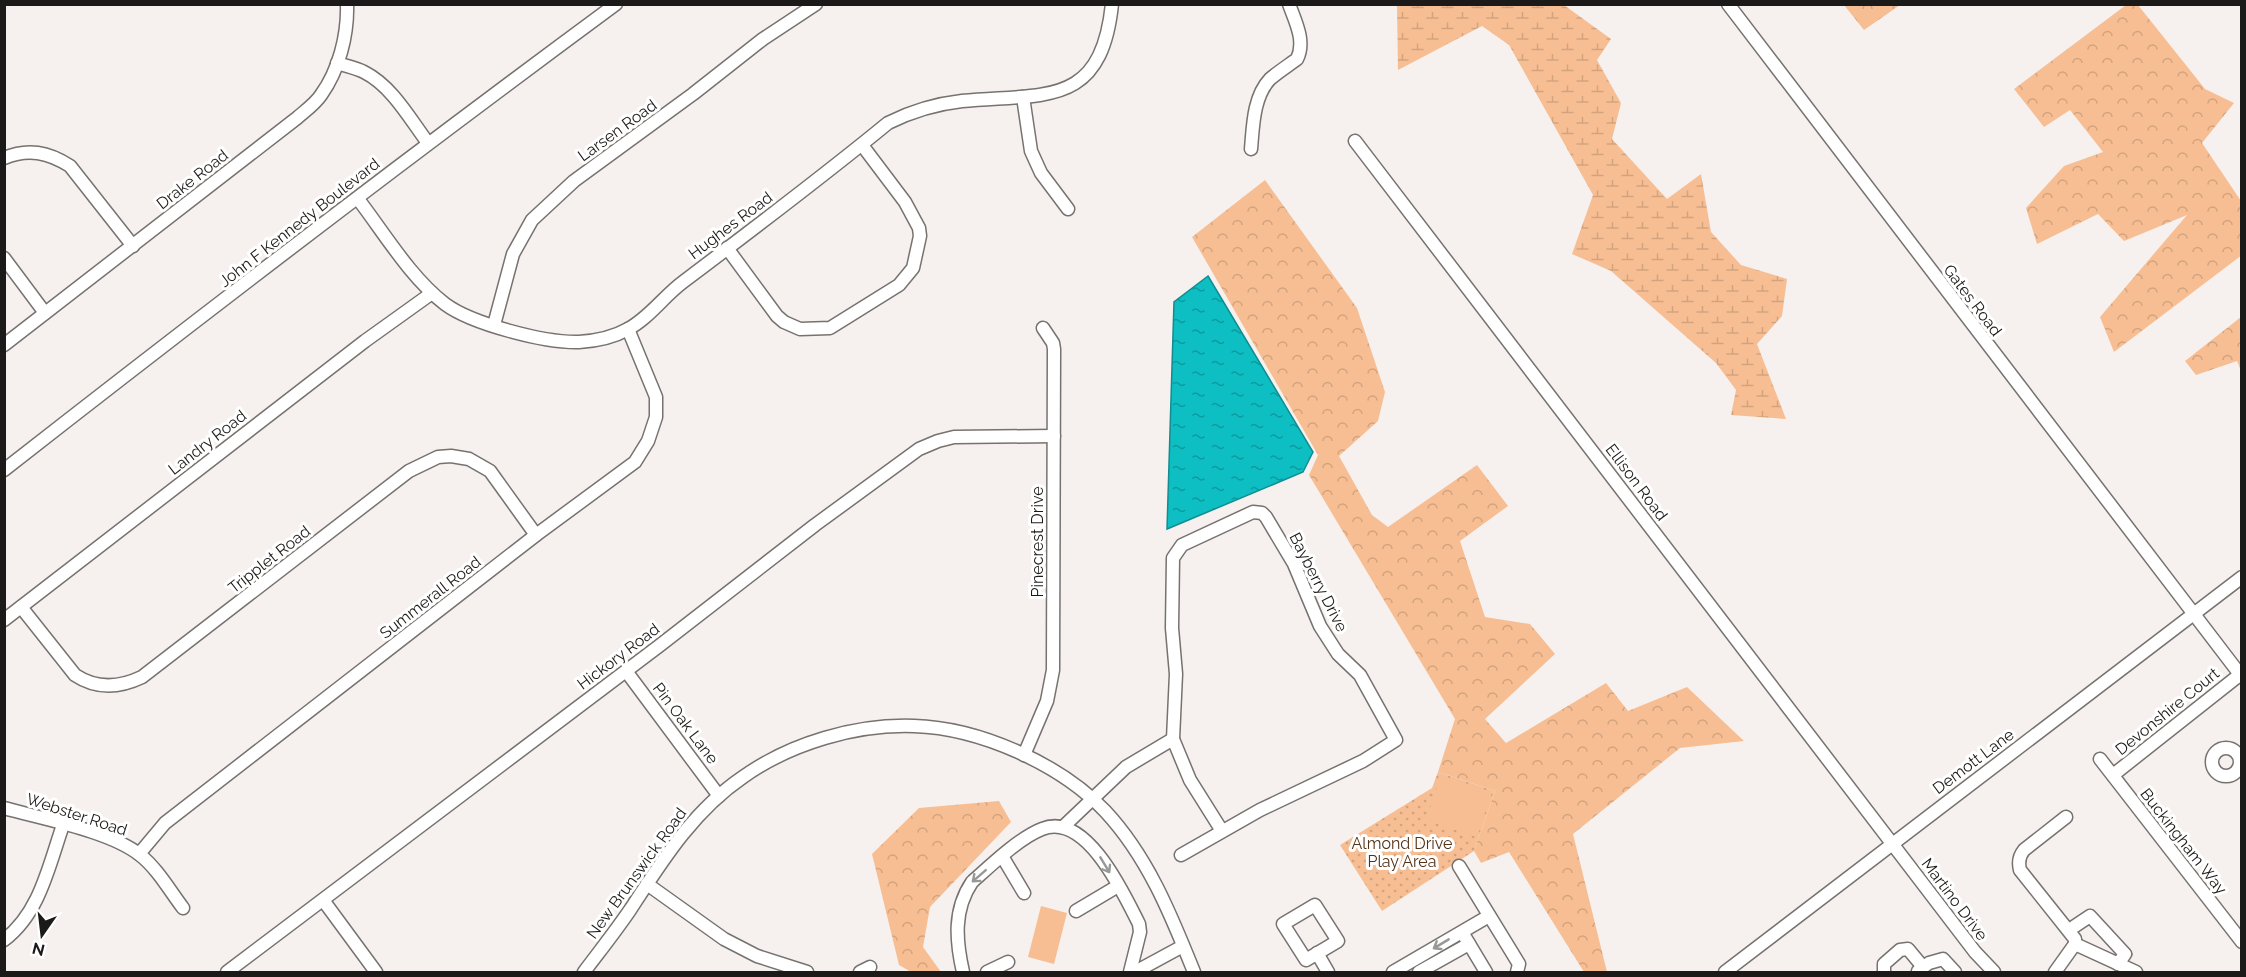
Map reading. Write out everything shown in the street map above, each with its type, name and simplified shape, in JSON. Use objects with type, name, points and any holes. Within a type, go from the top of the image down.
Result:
[{"type":"street","name":"Drake Road","points":[[4,345],[297,118],[321,95],[337,63],[344,41],[347,4]]},
{"type":"street","name":"John F Kennedy Boulevard","points":[[4,470],[428,143],[616,4]]},
{"type":"street","name":"Larsen Road","points":[[494,326],[513,254],[532,220],[561,191],[764,39],[816,4]]},
{"type":"street","name":"Hughes Road","points":[[358,199],[432,293],[447,305],[475,320],[525,334],[578,342],[599,339],[628,329],[650,312],[674,288],[888,123],[912,111],[960,101],[1047,95],[1067,88],[1097,63],[1105,45],[1112,4]]},
{"type":"street","points":[[1251,149],[1254,117],[1265,86],[1270,79],[1297,59],[1300,41],[1289,4]]},
{"type":"street","name":"Gates Road","points":[[1728,4],[2241,675]]},
{"type":"street","points":[[337,63],[375,79],[387,90],[428,143]]},
{"type":"street","points":[[1023,97],[1031,151],[1041,173],[1068,209]]},
{"type":"street","name":"Ellison Road","points":[[1355,141],[1892,844]]},
{"type":"street","points":[[728,248],[777,316],[800,329],[830,328],[898,285],[913,268],[920,236],[919,228],[904,202],[862,144]]},
{"type":"street","points":[[4,158],[25,151],[60,160],[70,166],[133,246]]},
{"type":"street","points":[[4,258],[45,313]]},
{"type":"street","name":"Landry Road","points":[[4,620],[365,341],[432,293]]},
{"type":"street","name":"Pinecrest Drive","points":[[1024,755],[1047,701],[1053,670],[1054,349],[1053,343],[1043,328]]},
{"type":"street","name":"Summerall Road","points":[[139,854],[165,824],[536,535],[635,462],[648,441],[656,417],[656,397],[628,329]]},
{"type":"street","name":"Hickory Road","points":[[227,972],[626,671],[815,525],[919,449],[954,437],[1054,436]]},
{"type":"street","name":"Tripplet Road","points":[[21,608],[75,675],[85,682],[103,686],[126,685],[142,677],[409,471],[438,457],[451,456],[469,459],[490,471],[536,535]]},
{"type":"street","name":"Bayberry Drive","points":[[1253,512],[1262,513],[1294,564],[1320,626],[1338,654],[1360,675],[1396,740],[1363,761],[1260,810],[1222,831],[1190,780],[1173,739],[1176,674],[1172,627],[1173,558],[1182,545],[1242,515],[1253,512]]},
{"type":"street","name":"Demott Lane","points":[[1725,972],[2241,577]]},
{"type":"street","name":"Pin Oak Lane","points":[[626,671],[719,795]]},
{"type":"street","name":"Devonshire Court","points":[[2113,775],[2241,675]]},
{"type":"street","name":"New Brunswick Road","points":[[584,972],[674,843],[697,815],[743,776],[792,749],[836,735],[914,726],[945,729],[994,742],[1024,755],[1064,777],[1105,811],[1145,864],[1194,972]]},
{"type":"street","points":[[1063,827],[1126,767],[1173,739]]},
{"type":"street","name":"Buckingham Way","points":[[2100,759],[2241,942]]},
{"type":"street","name":"Webster Road","points":[[4,808],[114,840],[139,854],[149,863],[183,908]]},
{"type":"street","points":[[2055,972],[2075,944],[2075,939],[2020,870],[2019,865],[2020,855],[2024,850],[2066,816]]},
{"type":"street","points":[[4,940],[21,925],[37,901],[63,825]]},
{"type":"street","points":[[963,972],[956,937],[963,898],[972,882],[1002,856],[1043,828],[1063,827],[1094,848],[1118,886],[1140,928],[1132,972]]},
{"type":"street","points":[[1181,855],[1222,831]]},
{"type":"street","name":"Martino Drive","points":[[1892,844],[1990,971]]},
{"type":"street","points":[[1002,856],[1024,893]]},
{"type":"street","points":[[1459,866],[1519,964],[1517,972]]},
{"type":"street","points":[[647,884],[724,939],[757,956],[807,972]]},
{"type":"street","points":[[1076,911],[1118,886]]},
{"type":"street","points":[[323,900],[376,972]]},
{"type":"street","points":[[1315,905],[1338,941],[1317,953],[1306,960],[1284,924],[1315,905]]},
{"type":"street","points":[[1393,972],[1489,916]]},
{"type":"street","points":[[2069,930],[2090,916],[2125,954],[2118,964]]},
{"type":"street","points":[[1462,932],[1485,972]]},
{"type":"street","points":[[1419,972],[1469,944]]},
{"type":"street","points":[[2075,944],[2136,972]]},
{"type":"street","points":[[1132,972],[1183,946]]},
{"type":"street","points":[[1884,972],[1884,964],[1900,950],[1908,949],[1919,970],[1943,959],[1955,972]]},
{"type":"street","points":[[1317,953],[1328,972]]},
{"type":"street","points":[[987,972],[1008,962]]},
{"type":"green space","points":[[1397,5],[1564,5],[1611,39],[1597,60],[1621,103],[1612,139],[1667,199],[1701,174],[1711,232],[1741,265],[1787,279],[1782,316],[1757,344],[1786,419],[1731,415],[1736,390],[1716,363],[1611,271],[1572,254],[1593,195],[1509,45],[1482,26],[1398,70]]},
{"type":"green space","points":[[1844,5],[1900,5],[1864,30]]},
{"type":"green space","points":[[2126,5],[2138,5],[2205,89],[2234,103],[2202,143],[2241,201],[2242,255],[2114,352],[2100,317],[2187,215],[2124,241],[2098,214],[2037,244],[2026,208],[2064,166],[2103,152],[2070,110],[2044,127],[2014,89]]},
{"type":"green space","points":[[1265,180],[1357,308],[1385,392],[1378,421],[1339,456],[1372,515],[1388,527],[1477,465],[1508,506],[1460,541],[1485,617],[1530,624],[1555,654],[1485,719],[1506,743],[1606,683],[1628,711],[1687,687],[1744,741],[1680,748],[1573,834],[1607,972],[1584,972],[1509,852],[1481,863],[1474,851],[1495,791],[1438,772],[1455,719],[1309,475],[1318,455],[1192,237]]},
{"type":"green space","points":[[2241,317],[2241,371],[2237,361],[2196,375],[2185,361]]},
{"type":"green space","name":"Almond Drive Play Area","points":[[1438,772],[1495,791],[1474,851],[1382,911],[1340,845],[1432,788]]},
{"type":"green space","points":[[1441,775],[1492,792],[1477,837],[1426,820]]},
{"type":"green space","points":[[999,801],[1011,822],[930,907],[923,947],[941,972],[911,972],[899,965],[872,854],[919,808]]},
{"type":"green space","points":[[1041,906],[1067,913],[1054,964],[1028,957]]},
{"type":"water","points":[[1208,276],[1313,452],[1303,472],[1167,529],[1174,302]]}]
